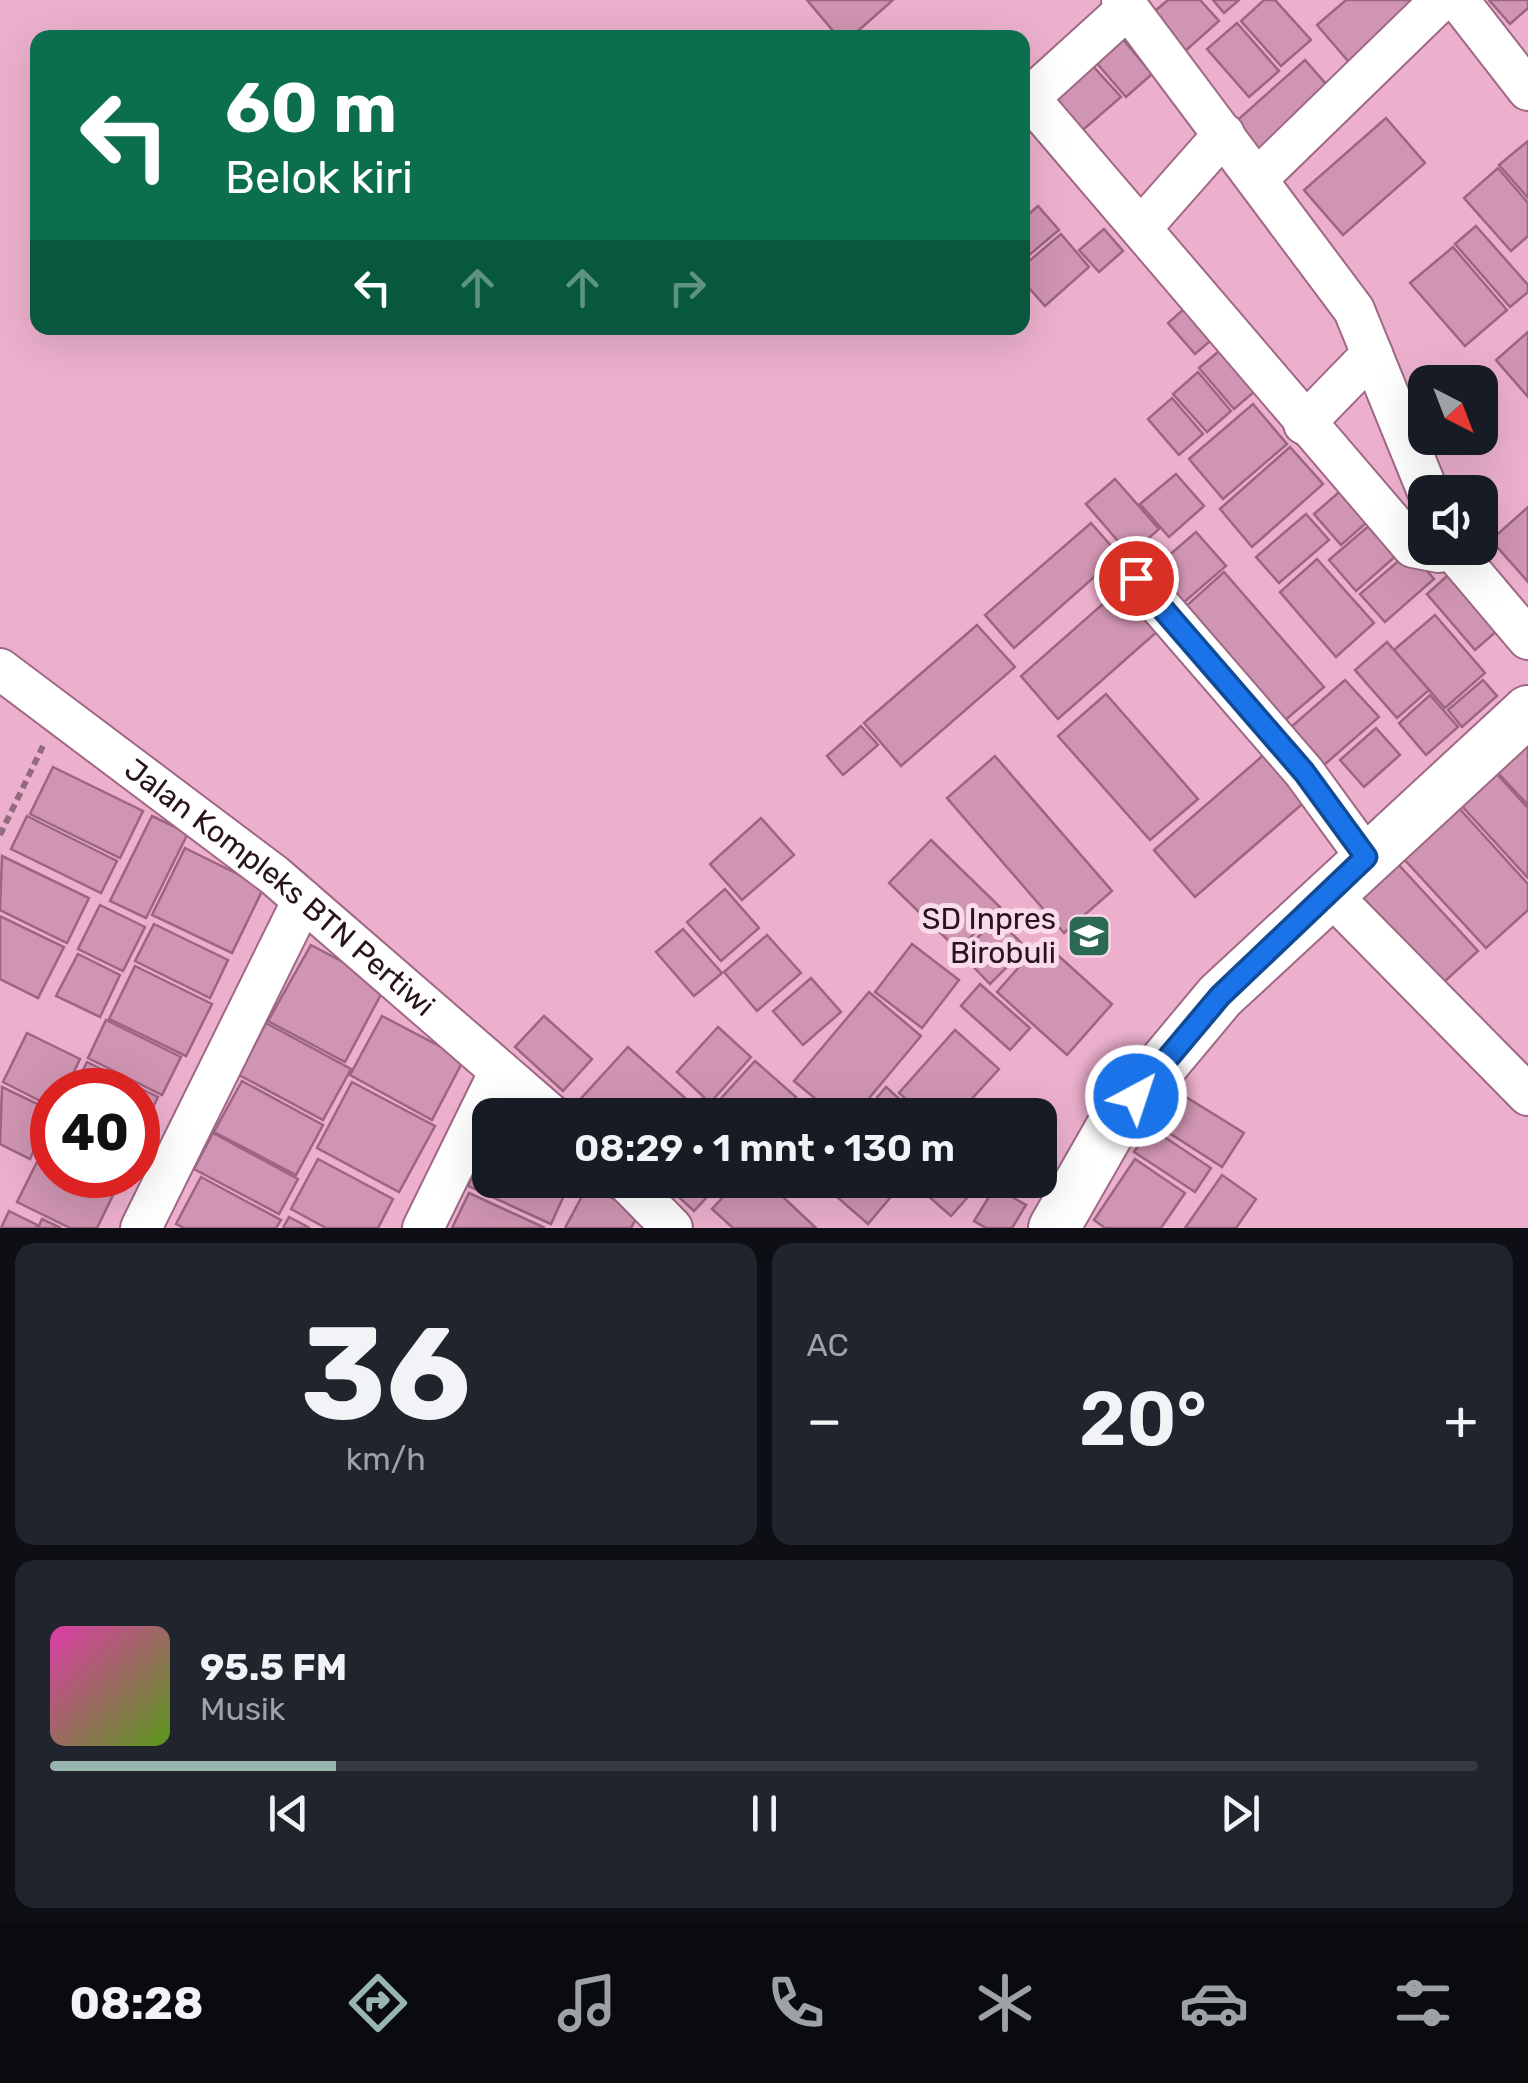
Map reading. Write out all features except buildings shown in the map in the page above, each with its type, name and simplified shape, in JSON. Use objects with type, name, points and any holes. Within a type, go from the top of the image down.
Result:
[{"type":"street","points":[[1258,178],[1441,0]]},
{"type":"street","points":[[1458,0],[1528,90]]},
{"type":"street","points":[[1408,541],[1304,424],[1030,98],[1125,4],[1354,310],[1421,475]]},
{"type":"street","points":[[1141,228],[1224,134]]},
{"type":"street","points":[[1304,424],[1372,354]]},
{"type":"street","points":[[1464,565],[1528,640]]},
{"type":"street","points":[[1136,578],[1293,758],[1366,857]]},
{"type":"street","name":"Jalan Kompleks BTN Pertiwi","points":[[0,669],[303,900],[531,1098]]},
{"type":"street","points":[[1054,1228],[1092,1156],[1136,1096],[1220,996],[1528,711]]},
{"type":"street","points":[[1328,892],[1528,1095]]},
{"type":"street","points":[[141,1228],[303,900]]},
{"type":"street","points":[[423,1228],[500,1071]]},
{"type":"path","points":[[0,835],[59,713]]},
{"type":"place","name":"SD Inpres Birobuli","points":[[1089,936]]},
{"type":"route","points":[[1136,578],[1270,730],[1366,857],[1220,996],[1136,1096]]}]
